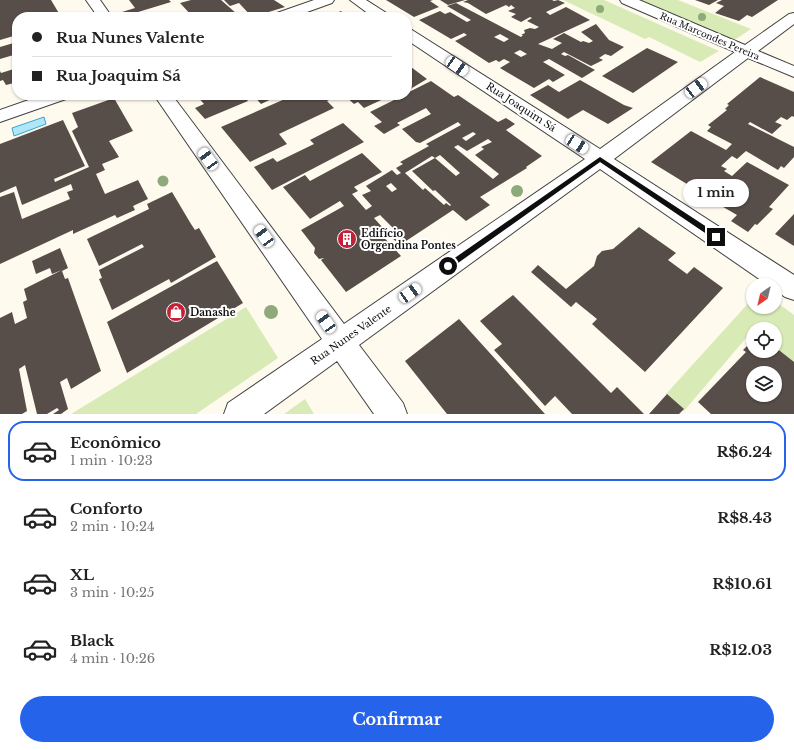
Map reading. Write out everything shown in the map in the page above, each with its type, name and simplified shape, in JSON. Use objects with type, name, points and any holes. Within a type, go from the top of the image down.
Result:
[{"type":"street","points":[[93,0],[101,12]]},
{"type":"street","points":[[293,12],[327,0]]},
{"type":"street","points":[[357,0],[375,12]]},
{"type":"street","name":"Rua Marcondes Pereira","points":[[627,0],[794,72]]},
{"type":"street","name":"Rua Nunes Valente","points":[[239,414],[600,159],[794,17]]},
{"type":"street","name":"Rua Joaquim Sá","points":[[412,36],[600,159],[794,289]]},
{"type":"street","points":[[0,116],[46,100]]},
{"type":"street","points":[[166,100],[392,414]]},
{"type":"green space","points":[[563,0],[604,0],[719,51],[700,62],[649,37],[645,39]]},
{"type":"green space","points":[[636,0],[678,0],[751,29],[733,41]]},
{"type":"green space","points":[[746,306],[746,314],[782,314],[782,306],[794,315],[794,374],[781,358],[782,358],[782,322],[746,322],[746,338],[684,411],[666,394]]},
{"type":"green space","points":[[246,307],[278,358],[196,414],[71,414]]},
{"type":"green space","points":[[305,399],[314,414],[284,414]]},
{"type":"water","points":[[44,117],[46,124],[14,136],[12,128]]},
{"type":"building","points":[[0,0],[51,0],[58,12],[12,12],[12,36],[0,40]]},
{"type":"building","points":[[129,0],[169,0],[171,2],[138,12],[122,12],[135,8]]},
{"type":"building","points":[[191,0],[221,0],[235,12],[188,12],[180,3]]},
{"type":"building","points":[[224,0],[274,0],[285,7],[268,12],[247,12],[239,3],[230,6]]},
{"type":"building","points":[[386,0],[433,0],[430,1],[439,7],[414,17],[412,16],[412,12],[406,12]]},
{"type":"building","points":[[440,0],[465,0],[448,5]]},
{"type":"building","points":[[468,0],[558,0],[565,3],[546,12],[550,15],[566,7],[590,20],[538,44],[552,49],[562,43],[553,39],[564,33],[581,42],[583,41],[589,43],[593,41],[581,32],[596,24],[609,40],[624,47],[611,56],[605,54],[599,58],[603,60],[591,66],[564,52],[561,54],[565,56],[568,55],[595,70],[582,78],[549,59],[543,62],[565,75],[553,82],[549,79],[534,88],[500,68],[510,62],[504,59],[499,62],[496,60],[489,63],[455,41],[467,35],[464,33],[451,39],[419,20],[440,11],[445,14],[450,12],[467,22],[471,20],[447,6],[456,3],[521,37],[523,35],[521,35],[525,33],[524,30],[539,27],[527,21],[532,18],[530,17],[521,22],[511,17],[516,14],[508,11],[515,8],[511,5],[509,7],[506,5],[486,14],[468,3],[463,2]],"holes":[[[500,34],[509,39],[504,42],[494,37]],[[520,50],[527,54],[521,57],[514,53]]]},
{"type":"building","points":[[695,0],[718,0],[709,5]]},
{"type":"building","points":[[722,0],[778,0],[752,17],[747,15],[739,21],[715,13],[724,6],[716,3]]},
{"type":"building","points":[[12,43],[12,55],[0,59],[0,47]]},
{"type":"building","points":[[647,48],[678,62],[633,93],[602,76]]},
{"type":"building","points":[[412,68],[427,79],[412,88]]},
{"type":"building","points":[[12,70],[12,84],[6,85],[3,80],[0,81],[0,71],[1,73]]},
{"type":"building","points":[[760,77],[794,92],[794,117],[792,116],[787,120],[781,117],[775,122],[782,125],[772,134],[750,122],[748,124],[794,147],[794,157],[784,168],[781,166],[778,170],[746,151],[737,159],[732,156],[721,166],[727,169],[724,171],[732,176],[747,162],[789,185],[769,207],[773,209],[748,232],[731,221],[737,215],[711,200],[706,204],[697,198],[705,189],[699,185],[695,189],[651,162],[691,131],[726,150],[732,144],[707,131],[711,127],[708,125],[727,110],[725,109],[729,105],[727,104]]},
{"type":"building","points":[[580,80],[624,105],[633,108],[608,124],[583,110],[568,119],[530,95],[548,85],[559,92]]},
{"type":"building","points":[[431,81],[454,97],[458,95],[498,122],[506,118],[515,124],[506,130],[542,156],[526,167],[527,168],[480,197],[490,205],[466,221],[453,210],[400,245],[392,238],[399,234],[380,215],[374,218],[383,228],[378,231],[401,256],[346,292],[321,260],[324,258],[319,259],[314,253],[315,248],[301,230],[344,206],[340,201],[310,219],[283,187],[305,175],[310,181],[362,153],[382,172],[354,187],[358,191],[352,194],[366,210],[372,206],[362,195],[371,191],[366,186],[392,170],[397,175],[401,173],[396,168],[403,164],[400,162],[429,146],[426,144],[461,125],[458,122],[420,143],[416,142],[402,129],[431,114],[426,108],[397,123],[400,125],[384,134],[374,126],[382,122],[370,112],[394,100],[412,100],[412,90]],"holes":[[[473,132],[476,134],[466,141],[462,138]],[[488,139],[492,142],[481,147],[484,149],[475,155],[499,174],[493,179],[454,147],[458,145],[467,151]],[[440,155],[460,173],[456,176],[435,158]],[[432,156],[435,158],[412,171],[433,191],[435,190],[451,205],[450,206],[446,203],[444,205],[425,188],[423,190],[405,173]],[[391,183],[397,189],[392,192],[386,186]]]},
{"type":"building","points":[[108,100],[115,100],[133,131],[109,141],[119,157],[102,164],[105,170],[96,174],[105,194],[138,180],[148,199],[133,206],[135,210],[117,218],[115,215],[73,234],[73,230],[0,264],[0,197],[14,192],[22,219],[70,199],[67,192],[73,190],[71,184],[22,205],[16,186],[0,193],[0,144],[63,120],[85,166],[54,179],[55,182],[89,167],[72,131],[78,127],[72,113]]},
{"type":"building","points":[[200,100],[248,101],[205,119],[195,108],[204,104]]},
{"type":"building","points":[[257,100],[269,100],[261,104]]},
{"type":"building","points":[[283,100],[329,100],[327,101],[334,108],[279,134],[287,144],[250,162],[221,127]]},
{"type":"building","points":[[350,100],[381,100],[364,108],[358,102],[354,104]]},
{"type":"building","points":[[343,123],[364,142],[272,190],[254,167],[273,158],[277,162],[314,144],[310,140]]},
{"type":"building","points":[[172,192],[195,230],[199,228],[216,257],[171,283],[169,279],[112,310],[99,279],[102,278],[99,270],[144,247],[142,244],[99,266],[87,239],[149,209],[147,204]]},
{"type":"building","points":[[794,214],[794,246],[775,234]]},
{"type":"building","points":[[639,227],[676,253],[668,260],[687,274],[694,267],[723,288],[645,372],[592,324],[597,319],[576,302],[571,307],[531,272],[538,265],[566,289],[594,266],[597,256],[602,251],[613,249]]},
{"type":"building","points":[[60,248],[68,268],[62,271],[65,279],[68,278],[101,371],[71,389],[67,378],[60,382],[68,409],[61,414],[53,414],[59,410],[57,408],[47,414],[37,414],[25,365],[19,369],[27,411],[22,414],[0,414],[0,318],[12,312],[15,324],[27,318],[23,302],[27,300],[24,289],[62,270],[52,274],[50,268],[36,274],[32,261]]},
{"type":"building","name":"Danashe","points":[[217,261],[243,303],[127,373],[107,322]]},
{"type":"building","points":[[513,295],[611,393],[617,387],[644,414],[572,414],[555,396],[545,406],[494,350],[502,344],[480,321]]},
{"type":"building","points":[[459,319],[545,414],[447,414],[405,361]]},
{"type":"building","points":[[746,352],[746,358],[782,358],[782,353],[794,362],[794,414],[711,414],[698,402]]},
{"type":"building","points":[[667,394],[684,409],[679,414],[649,414]]},
{"type":"place","name":"Edifício Orgendina Pontes","points":[[347,239]]},
{"type":"place","name":"Danashe","points":[[176,312]]},
{"type":"route","points":[[448,266],[600,159],[716,237]]}]
